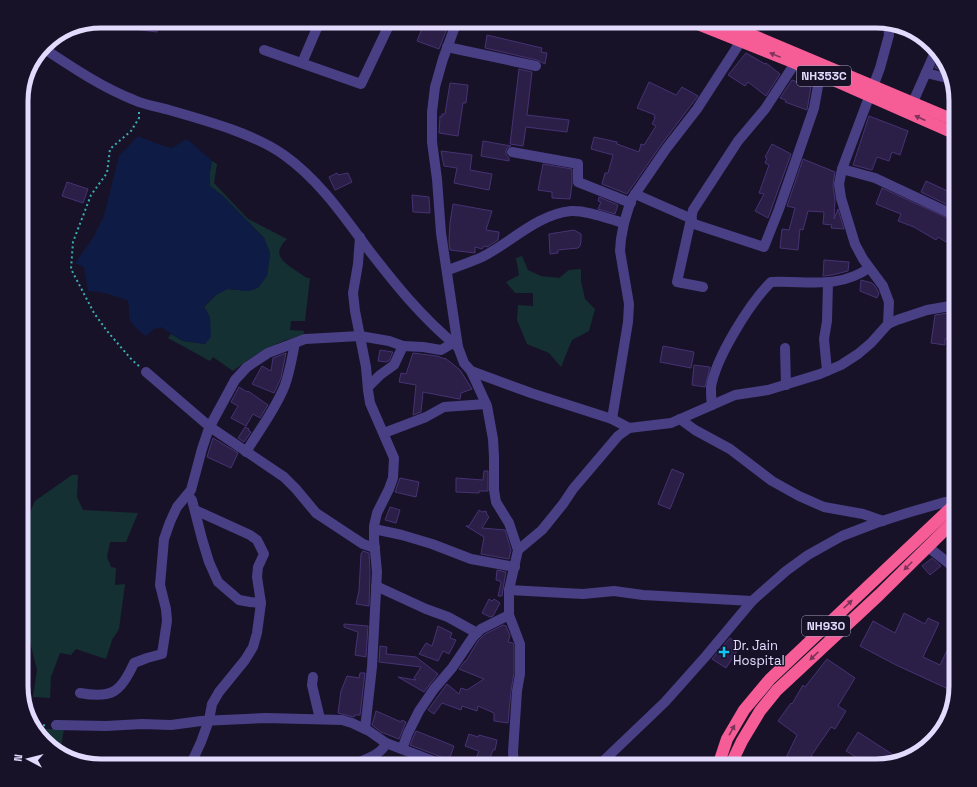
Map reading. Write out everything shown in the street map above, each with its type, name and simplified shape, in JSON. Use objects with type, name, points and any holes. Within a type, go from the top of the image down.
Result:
[{"type":"highway","name":"NH353C","points":[[707,28],[741,42],[798,59],[820,75],[913,102],[949,118]]},
{"type":"highway","name":"NH353C","points":[[734,28],[798,59],[872,91],[949,130]]},
{"type":"highway","name":"NH930","points":[[720,759],[727,739],[744,710],[770,679],[949,509]]},
{"type":"highway","name":"NH930","points":[[733,759],[760,711],[777,690],[879,595],[949,526]]},
{"type":"street","points":[[302,63],[317,28]]},
{"type":"street","points":[[264,50],[361,84],[388,28]]},
{"type":"street","points":[[454,28],[435,87],[432,112],[432,142],[437,180],[441,233],[448,270],[455,345],[464,363],[472,370],[531,393],[612,419],[629,428]]},
{"type":"street","points":[[888,29],[889,35],[880,68],[842,169],[839,184],[841,198],[856,244],[863,259],[883,286],[889,302],[888,324]]},
{"type":"street","points":[[612,419],[628,322],[629,304],[620,251],[624,223],[633,198],[666,150],[697,109],[741,42]]},
{"type":"street","points":[[447,47],[536,66]]},
{"type":"street","points":[[48,51],[91,79],[140,102],[200,119],[272,146],[315,181],[407,298],[440,332],[455,345]]},
{"type":"street","points":[[913,102],[933,56]]},
{"type":"street","points":[[703,287],[677,282],[692,221],[693,210],[738,141],[765,109],[798,59]]},
{"type":"street","points":[[926,73],[945,77]]},
{"type":"street","points":[[512,152],[578,164],[578,182],[633,198],[764,247],[779,209],[814,108],[820,75]]},
{"type":"street","points":[[842,169],[875,178],[949,213]]},
{"type":"street","points":[[448,270],[482,256],[554,215],[572,211],[624,223]]},
{"type":"street","points":[[360,237],[358,264],[353,293],[366,367],[370,403],[394,458],[394,468],[389,489],[377,514],[374,529],[377,572],[368,709],[365,729]]},
{"type":"street","points":[[712,405],[711,387],[722,355],[740,323],[763,290],[771,282],[810,284],[828,282],[846,279],[860,274],[869,268]]},
{"type":"street","points":[[827,371],[824,339],[828,321],[828,282]]},
{"type":"street","points":[[518,550],[542,530],[573,489],[618,436],[629,428],[671,423],[734,395],[768,390],[827,371],[841,365],[858,354],[871,343],[888,324],[926,310],[949,306]]},
{"type":"street","points":[[80,693],[94,696],[105,695],[118,690],[126,679],[134,663],[162,654],[167,621],[166,609],[160,585],[164,539],[177,507],[191,490],[202,449],[210,427],[235,380],[247,367],[268,353],[305,339],[360,336],[389,341],[404,346],[441,350],[455,345]]},
{"type":"street","points":[[246,452],[273,409],[285,385],[295,343]]},
{"type":"street","points":[[368,387],[380,375],[394,365],[404,346]]},
{"type":"street","points":[[785,348],[786,385]]},
{"type":"street","points":[[472,370],[486,404],[493,439],[494,490],[496,502],[509,523],[518,550],[509,590],[509,615],[520,644],[520,674],[514,759]]},
{"type":"street","points":[[146,372],[210,427],[284,477],[316,513],[363,544],[375,548]]},
{"type":"street","points":[[384,433],[426,417],[444,407],[486,404]]},
{"type":"street","points":[[680,419],[695,430],[730,449],[772,481],[799,496],[824,507],[863,514],[883,520]]},
{"type":"street","points":[[188,495],[192,500],[204,547],[218,582],[239,600],[261,603]]},
{"type":"street","points":[[605,759],[665,702],[752,601],[786,570],[808,555],[842,536],[883,520],[949,502]]},
{"type":"street","points":[[193,759],[209,720],[212,704],[218,692],[245,660],[253,647],[257,633],[261,603],[257,577],[258,567],[264,554],[257,540],[250,535],[195,510]]},
{"type":"street","points":[[374,529],[424,542],[471,559],[515,567]]},
{"type":"street","points":[[928,547],[949,564]]},
{"type":"street","points":[[376,586],[426,609],[448,617],[477,633]]},
{"type":"street","points":[[509,590],[583,594],[614,592],[752,601]]},
{"type":"street","points":[[402,749],[419,711],[477,633],[481,629],[509,615]]},
{"type":"street","points":[[313,677],[312,685],[320,719]]},
{"type":"street","points":[[56,725],[171,725],[209,720],[266,718],[342,720],[365,729],[386,743],[428,759]]},
{"type":"street","points":[[374,759],[384,748],[386,743]]},
{"type":"path","points":[[140,102],[139,118],[131,131],[110,149],[107,173],[91,195],[73,242],[71,269],[94,313],[107,331],[132,360],[146,372]]},
{"type":"path","points":[[40,726],[56,725]]},
{"type":"green space","points":[[212,161],[217,164],[214,183],[248,219],[287,239],[280,249],[279,254],[281,259],[296,271],[307,278],[310,278],[305,321],[291,321],[290,330],[304,331],[303,335],[266,349],[233,371],[213,357],[210,361],[168,338],[171,334],[183,341],[205,344],[209,329],[209,317],[204,307],[216,295],[227,289],[249,291],[267,276],[270,253],[264,238],[223,196],[210,186]]},
{"type":"green space","points":[[522,256],[528,270],[541,276],[559,278],[569,270],[581,269],[581,281],[585,299],[595,309],[589,331],[572,340],[561,367],[549,353],[527,344],[517,320],[518,305],[533,306],[533,293],[515,293],[506,282],[519,275],[516,258]]},
{"type":"green space","points":[[72,475],[78,475],[77,497],[83,510],[138,513],[126,542],[110,542],[107,557],[111,567],[116,568],[115,585],[125,584],[119,629],[112,640],[106,659],[76,649],[71,655],[60,653],[51,677],[50,698],[33,697],[37,670],[28,633],[28,516],[35,501]]},
{"type":"green space","points":[[42,729],[64,729],[61,747],[49,738]]},
{"type":"water","points":[[138,136],[172,148],[187,139],[212,161],[210,186],[223,196],[264,238],[270,253],[267,276],[258,288],[249,291],[227,289],[216,295],[204,306],[210,317],[211,337],[205,344],[183,341],[161,327],[154,329],[146,336],[131,322],[127,300],[105,293],[88,291],[84,267],[75,263],[93,238],[104,216],[119,156]]},
{"type":"building","points":[[125,28],[157,28],[157,32]]},
{"type":"building","points":[[422,28],[447,28],[439,49],[417,41]]},
{"type":"building","points":[[487,35],[542,48],[541,52],[547,53],[545,64],[537,60],[485,48]]},
{"type":"building","points":[[746,53],[765,64],[766,63],[780,74],[766,96],[748,82],[745,86],[728,75]]},
{"type":"building","points":[[937,62],[941,70],[935,68]]},
{"type":"building","points":[[519,69],[532,72],[527,115],[569,120],[567,132],[526,127],[523,146],[510,144]]},
{"type":"building","points":[[792,80],[811,87],[807,110],[785,102],[786,100],[780,98]]},
{"type":"building","points":[[649,82],[676,95],[682,87],[698,96],[661,145],[627,194],[602,184],[605,173],[608,173],[613,155],[591,149],[594,137],[617,142],[617,144],[639,152],[641,144],[644,145],[656,126],[652,124],[655,115],[637,108]]},
{"type":"building","points":[[450,83],[468,85],[466,103],[463,103],[458,136],[439,133],[440,116],[442,117],[442,114],[445,114]]},
{"type":"building","points":[[869,116],[908,131],[900,155],[892,152],[889,161],[877,157],[872,170],[853,165]]},
{"type":"building","points":[[483,141],[511,146],[507,148],[506,151],[509,161],[481,156]]},
{"type":"building","points":[[772,144],[791,154],[768,218],[755,211],[764,194],[759,193],[769,165],[765,163],[767,158],[765,157]]},
{"type":"building","points":[[441,151],[472,155],[470,170],[492,174],[489,190],[454,183],[457,168],[444,166]]},
{"type":"building","points":[[803,159],[835,172],[833,185],[835,200],[834,219],[838,209],[844,229],[831,228],[832,225],[823,224],[824,212],[808,211],[803,230],[800,229],[798,250],[780,248],[782,229],[789,230],[795,208],[787,206]]},
{"type":"building","points":[[543,164],[572,169],[570,199],[552,198],[552,192],[538,190]]},
{"type":"building","points":[[337,173],[338,175],[348,173],[352,182],[335,190],[329,177]]},
{"type":"building","points":[[926,181],[949,192],[949,206],[921,192]]},
{"type":"building","points":[[67,182],[88,189],[83,203],[62,196]]},
{"type":"building","points":[[882,188],[949,219],[949,236],[946,242],[938,237],[936,240],[914,227],[898,221],[901,214],[876,204]]},
{"type":"building","points":[[412,195],[429,197],[430,213],[413,212]]},
{"type":"building","points":[[599,197],[618,205],[615,214],[598,209],[601,202],[598,201]]},
{"type":"building","points":[[453,204],[492,211],[486,230],[499,232],[498,240],[487,247],[484,246],[482,249],[475,247],[475,253],[450,250],[450,223]]},
{"type":"building","points":[[574,230],[581,234],[580,246],[578,248],[558,250],[558,253],[550,254],[549,234]]},
{"type":"building","points":[[824,260],[849,262],[848,271],[823,276]]},
{"type":"building","points":[[861,280],[872,283],[875,286],[879,293],[877,298],[860,291]]},
{"type":"building","points":[[949,313],[949,339],[945,339],[945,345],[931,343],[935,315]]},
{"type":"building","points":[[663,346],[694,352],[691,368],[660,362]]},
{"type":"building","points":[[380,350],[393,352],[389,361],[378,361]]},
{"type":"building","points":[[286,353],[281,378],[274,393],[252,384],[262,366],[271,371],[273,358]]},
{"type":"building","points":[[413,353],[445,358],[460,370],[472,389],[461,393],[460,399],[423,392],[421,412],[413,415],[416,385],[399,382],[401,373],[406,374]]},
{"type":"building","points":[[694,365],[710,367],[705,387],[692,385]]},
{"type":"building","points":[[239,387],[247,392],[248,391],[268,405],[260,418],[253,414],[246,426],[231,418],[238,406],[231,402]]},
{"type":"building","points":[[245,427],[251,432],[244,442],[238,438]]},
{"type":"building","points":[[213,438],[238,453],[231,468],[207,457]]},
{"type":"building","points":[[672,469],[684,474],[670,509],[658,504]]},
{"type":"building","points":[[484,471],[488,471],[488,491],[479,491],[479,493],[456,492],[456,478],[483,480]]},
{"type":"building","points":[[400,478],[419,482],[416,497],[395,492]]},
{"type":"building","points":[[390,507],[400,510],[396,523],[385,520]]},
{"type":"building","points":[[479,510],[482,512],[486,511],[489,517],[482,528],[505,530],[511,550],[509,559],[481,554],[484,537],[466,526],[469,526]]},
{"type":"building","points":[[363,551],[369,553],[369,606],[356,604],[359,591],[361,554]]},
{"type":"building","points":[[932,558],[941,566],[930,575],[922,566]]},
{"type":"building","points":[[497,570],[506,572],[502,596],[498,596],[501,583],[500,581],[496,580]]},
{"type":"building","points":[[489,599],[492,601],[494,599],[500,603],[493,616],[490,617],[482,613]]},
{"type":"building","points":[[904,613],[925,624],[928,618],[939,623],[923,657],[940,665],[949,646],[949,689],[896,665],[860,646],[873,621],[895,633]]},
{"type":"building","points":[[344,624],[368,626],[366,657],[355,655],[358,632],[344,627]]},
{"type":"building","points":[[503,625],[506,626],[510,636],[508,642],[513,643],[514,645],[514,673],[508,723],[494,721],[494,713],[478,706],[477,711],[462,706],[461,710],[442,703],[434,714],[428,710],[447,684],[459,694],[461,688],[467,690],[484,679],[459,669],[466,661],[478,641],[485,634]]},
{"type":"building","points":[[438,626],[452,633],[450,638],[456,640],[449,654],[443,651],[438,661],[419,654],[426,643],[432,646]]},
{"type":"building","points":[[730,638],[741,645],[726,668],[712,659]]},
{"type":"building","points":[[380,646],[387,647],[386,654],[416,657],[438,674],[424,692],[398,677],[416,680],[414,678],[421,667],[379,662]]},
{"type":"building","points":[[827,659],[855,678],[838,706],[846,711],[835,729],[831,727],[811,756],[818,759],[785,759],[797,735],[778,721],[791,703],[792,704],[803,685],[805,687]]},
{"type":"building","points":[[360,673],[365,673],[360,715],[355,715],[354,717],[338,713],[341,691],[347,676],[359,678]]},
{"type":"building","points":[[376,711],[401,722],[402,720],[406,722],[399,739],[381,732],[372,725]]},
{"type":"building","points":[[416,731],[454,746],[449,759],[446,759],[410,745]]},
{"type":"building","points":[[858,732],[896,757],[859,759],[846,751]]},
{"type":"building","points":[[469,734],[497,740],[495,750],[493,750],[490,759],[476,759],[479,751],[465,746]]},
{"type":"place","name":"Dr. Jain Hospital","points":[[724,652]]}]
